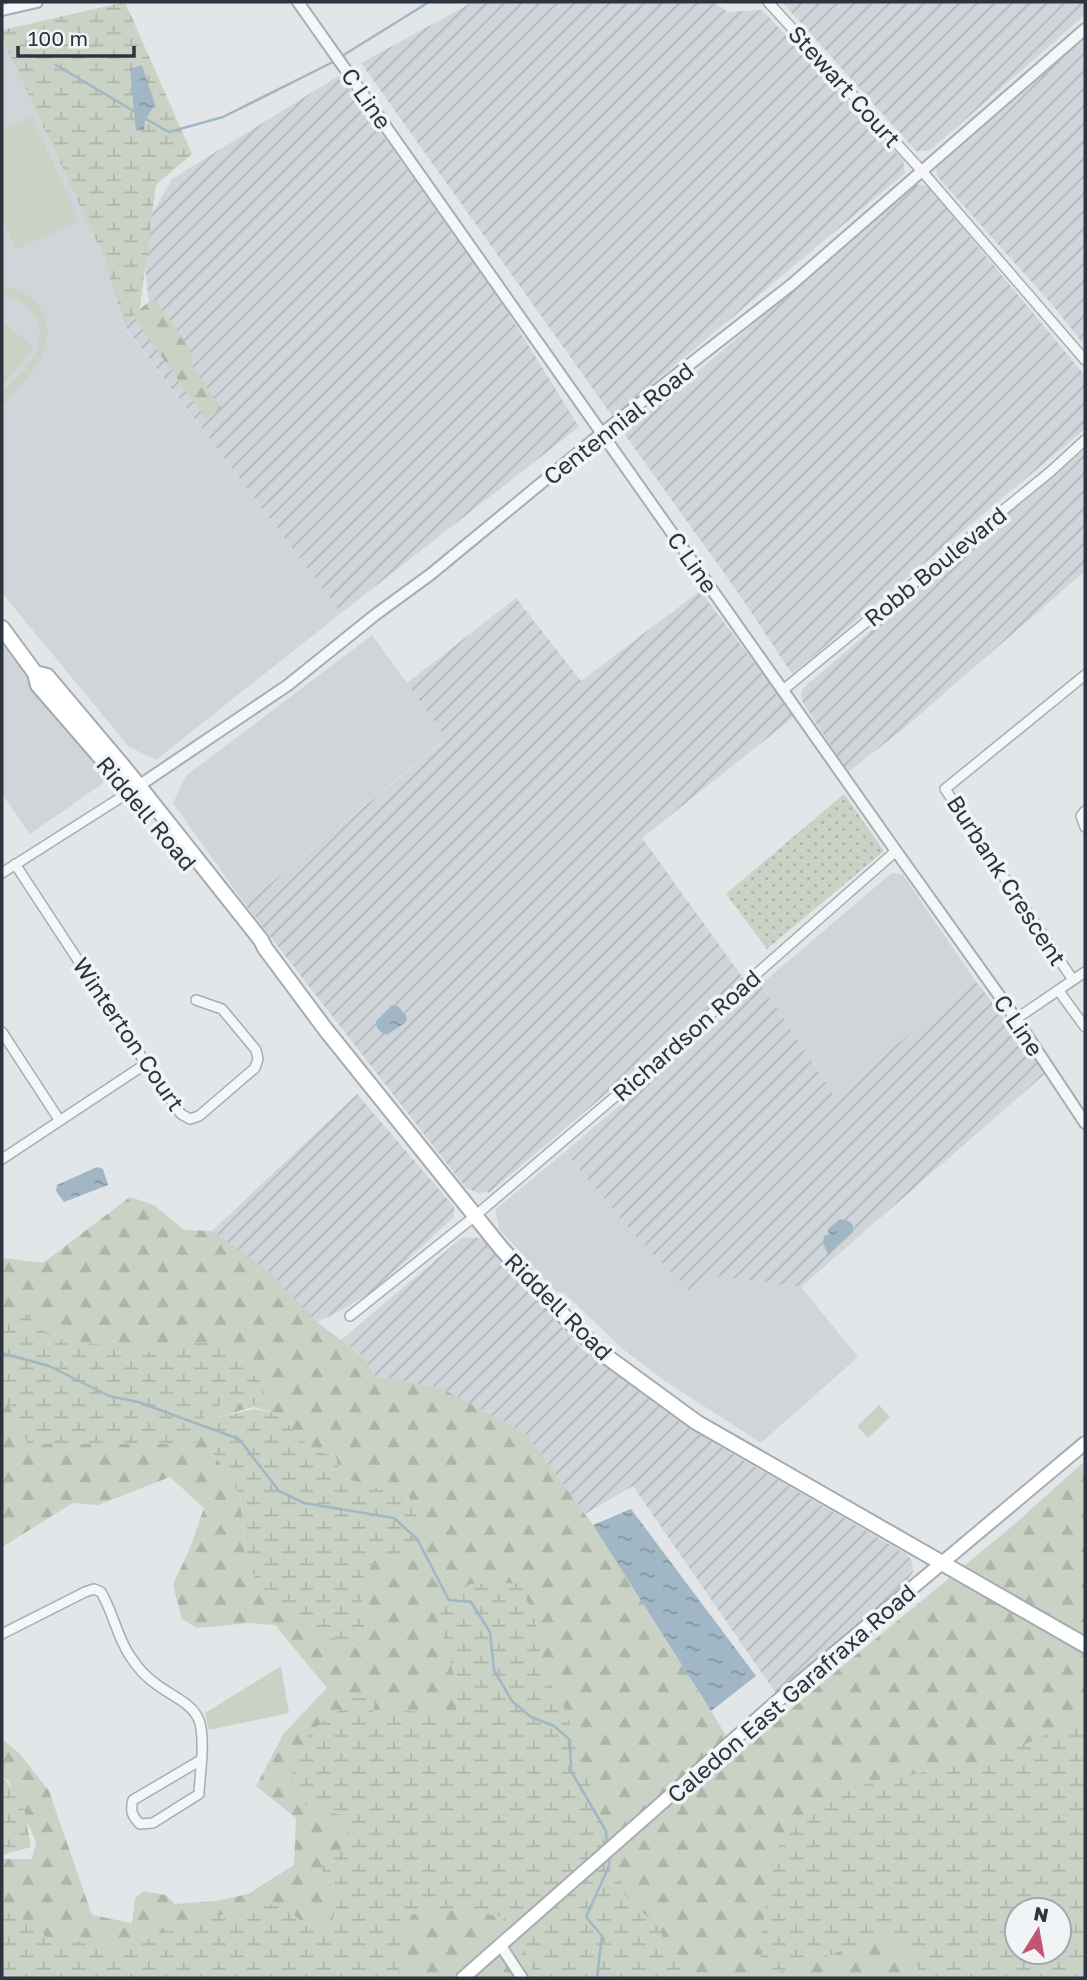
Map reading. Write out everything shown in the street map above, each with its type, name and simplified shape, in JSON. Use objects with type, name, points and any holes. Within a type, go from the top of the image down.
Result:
[{"type":"main road","name":"Riddell Road","points":[[2,628],[35,673],[47,676],[135,789],[261,940],[326,1030],[475,1216],[544,1296],[599,1351],[696,1422],[1085,1645]]},
{"type":"main road","name":"Caledon East Garafraxa Road","points":[[463,1978],[781,1698],[1085,1443]]},
{"type":"street","points":[[2,10],[37,2]]},
{"type":"street","name":"C Line","points":[[298,2],[1016,1019],[1085,1123]]},
{"type":"street","name":"Stewart Court","points":[[765,2],[921,170]]},
{"type":"street","name":"Centennial Road","points":[[135,789],[288,685],[791,285],[1085,29]]},
{"type":"street","points":[[921,170],[1085,360]]},
{"type":"street","name":"Robb Boulevard","points":[[783,690],[1050,472],[1085,440]]},
{"type":"street","name":"Burbank Crescent","points":[[1073,980],[945,789],[1085,675]]},
{"type":"street","points":[[2,873],[135,789]]},
{"type":"street","points":[[1085,811],[1081,816],[1085,827]]},
{"type":"street","name":"Richardson Road","points":[[351,1316],[475,1216],[671,1049],[895,851]]},
{"type":"street","name":"Winterton Court","points":[[15,864],[181,1114],[190,1119],[199,1116],[254,1068],[258,1059],[256,1050],[222,1009],[196,1000]]},
{"type":"street","points":[[1016,1019],[1085,972]]},
{"type":"street","points":[[1058,990],[1085,1027]]},
{"type":"street","points":[[2,1032],[60,1121]]},
{"type":"street","points":[[2,1159],[147,1063]]},
{"type":"street","points":[[2,1633],[85,1592],[94,1589],[101,1592],[122,1643],[139,1668],[195,1712],[202,1737],[201,1760],[199,1794],[153,1823],[140,1824],[132,1817],[134,1800],[140,1795],[201,1760]]},
{"type":"street","points":[[501,1947],[522,1978]]},
{"type":"shaded area","points":[[473,2],[714,2],[728,12],[762,10],[903,160],[905,173],[613,417],[361,63]]},
{"type":"shaded area","points":[[782,2],[1085,2],[1085,15],[929,151],[916,151]]},
{"type":"shaded area","points":[[2,38],[103,255],[125,328],[341,613],[156,760],[129,747],[2,593]]},
{"type":"shaded area","points":[[1085,39],[1085,346],[1055,308],[937,176],[936,166],[940,159]]},
{"type":"shaded area","points":[[340,75],[505,308],[579,427],[341,613],[125,327],[132,315],[149,302],[145,267],[152,213],[172,179]]},
{"type":"shaded area","points":[[915,184],[928,186],[1085,376],[1085,429],[792,674],[739,594],[623,432],[709,362]]},
{"type":"shaded area","points":[[1085,449],[1085,571],[902,730],[848,772],[803,703],[803,688]]},
{"type":"shaded area","points":[[700,591],[795,716],[642,838],[743,978],[490,1192],[478,1193],[466,1188],[245,904],[447,739],[407,683],[516,598],[581,681]]},
{"type":"shaded area","points":[[372,635],[447,738],[245,904],[173,803],[186,776]]},
{"type":"shaded area","points":[[2,644],[104,776],[102,784],[30,834],[2,794]]},
{"type":"shaded area","points":[[892,873],[903,875],[974,979],[835,1097],[761,984]]},
{"type":"shaded area","points":[[974,979],[1046,1073],[801,1287],[716,1276],[691,1293],[635,1235],[565,1152],[761,984],[835,1097]]},
{"type":"shaded area","points":[[357,1094],[454,1207],[454,1217],[373,1291],[317,1322],[212,1231]]},
{"type":"shaded area","points":[[565,1152],[635,1235],[716,1276],[801,1287],[858,1357],[761,1443],[665,1381],[624,1350],[564,1293],[556,1291],[499,1229],[495,1210]]},
{"type":"shaded area","points":[[463,1237],[487,1239],[581,1349],[707,1439],[906,1554],[912,1561],[913,1572],[906,1582],[777,1695],[633,1486],[585,1514],[524,1433],[441,1388],[375,1376],[360,1354],[341,1340]]},
{"type":"green space","points":[[125,2],[192,154],[156,185],[140,307],[125,327],[103,255],[2,38],[2,30]]},
{"type":"green space","points":[[32,116],[79,221],[16,249],[2,217],[2,129]]},
{"type":"green space","points":[[2,286],[23,292],[36,302],[46,321],[47,335],[39,361],[2,407],[2,393],[32,359],[40,333],[34,315],[21,302],[2,295]]},
{"type":"green space","points":[[154,298],[191,351],[191,364],[221,408],[206,419],[132,315]]},
{"type":"green space","points":[[2,321],[34,348],[2,386]]},
{"type":"green space","points":[[844,794],[884,851],[767,949],[726,894]]},
{"type":"green space","points":[[130,1197],[154,1205],[184,1230],[212,1231],[266,1269],[317,1322],[362,1356],[375,1376],[441,1388],[525,1433],[593,1525],[738,1754],[1010,1528],[1085,1461],[1085,1978],[2,1978],[2,1859],[32,1859],[36,1842],[8,1780],[2,1777],[2,1739],[19,1753],[49,1791],[92,1915],[132,1923],[135,1898],[144,1891],[166,1895],[175,1904],[216,1901],[248,1894],[294,1865],[296,1818],[256,1786],[284,1733],[327,1688],[275,1625],[249,1623],[197,1628],[182,1619],[173,1585],[204,1508],[170,1477],[98,1505],[73,1503],[2,1547],[2,1258],[43,1263]],"holes":[[[253,1407],[278,1414],[310,1449],[336,1457],[340,1477],[409,1497],[418,1558],[378,1555],[361,1582],[365,1637],[245,1554],[240,1494],[218,1417]]]},
{"type":"green space","points":[[18,1308],[52,1338],[153,1352],[191,1343],[219,1343],[260,1381],[265,1405],[223,1403],[206,1413],[195,1444],[28,1444],[2,1397],[2,1311]]},
{"type":"green space","points":[[879,1405],[890,1417],[868,1438],[857,1426]]},
{"type":"green space","points":[[255,1409],[278,1414],[311,1449],[336,1457],[340,1477],[409,1497],[423,1531],[418,1558],[378,1555],[361,1582],[365,1637],[357,1646],[299,1628],[264,1599],[245,1554],[240,1494],[207,1444],[218,1417]]},
{"type":"green space","points":[[520,1583],[535,1618],[543,1673],[562,1701],[625,1895],[657,1926],[685,1978],[536,1978],[520,1940],[500,1916],[445,1910],[411,1915],[399,1948],[399,1978],[2,1978],[2,1912],[15,1915],[47,1937],[127,1948],[189,1921],[275,1904],[292,1913],[306,1926],[331,1927],[338,1896],[321,1868],[335,1857],[343,1846],[347,1832],[347,1815],[318,1812],[293,1795],[293,1763],[309,1732],[352,1698],[375,1697],[372,1723],[381,1726],[397,1710],[456,1715],[458,1691],[439,1621],[444,1599],[471,1584]]},
{"type":"green space","points":[[281,1666],[289,1713],[209,1730],[205,1713]]},
{"type":"green space","points":[[1085,1716],[1085,1978],[921,1978],[917,1965],[885,1934],[802,1966],[764,1976],[759,1945],[777,1849],[798,1818],[822,1802],[867,1784],[953,1766],[997,1764],[1010,1750]]},
{"type":"green space","points":[[2,1776],[17,1795],[25,1812],[31,1847],[2,1855]]},
{"type":"water","points":[[142,65],[155,104],[145,121],[144,130],[136,131],[130,69]]},
{"type":"water","points":[[392,1005],[398,1006],[407,1017],[406,1022],[387,1035],[379,1030],[376,1021]]},
{"type":"water","points":[[97,1167],[103,1169],[108,1185],[64,1202],[56,1191],[57,1185]]},
{"type":"water","points":[[840,1219],[853,1225],[853,1232],[828,1255],[823,1243],[824,1236],[829,1234],[828,1229]]},
{"type":"water","points":[[631,1509],[756,1676],[711,1711],[593,1525]]},
{"type":"waterway","points":[[342,56],[429,2]]},
{"type":"waterway","points":[[146,119],[169,132],[223,117],[337,60]]},
{"type":"waterway","points":[[56,65],[137,113]]},
{"type":"waterway","points":[[2,1353],[49,1366],[109,1396],[138,1402],[239,1439],[279,1491],[304,1503],[394,1518],[417,1539],[449,1600],[471,1602],[490,1632],[494,1670],[512,1701],[531,1717],[554,1726],[570,1740],[571,1771],[606,1831],[607,1844]]},
{"type":"waterway","points":[[597,1978],[602,1936],[586,1917],[609,1866],[609,1860]]}]
